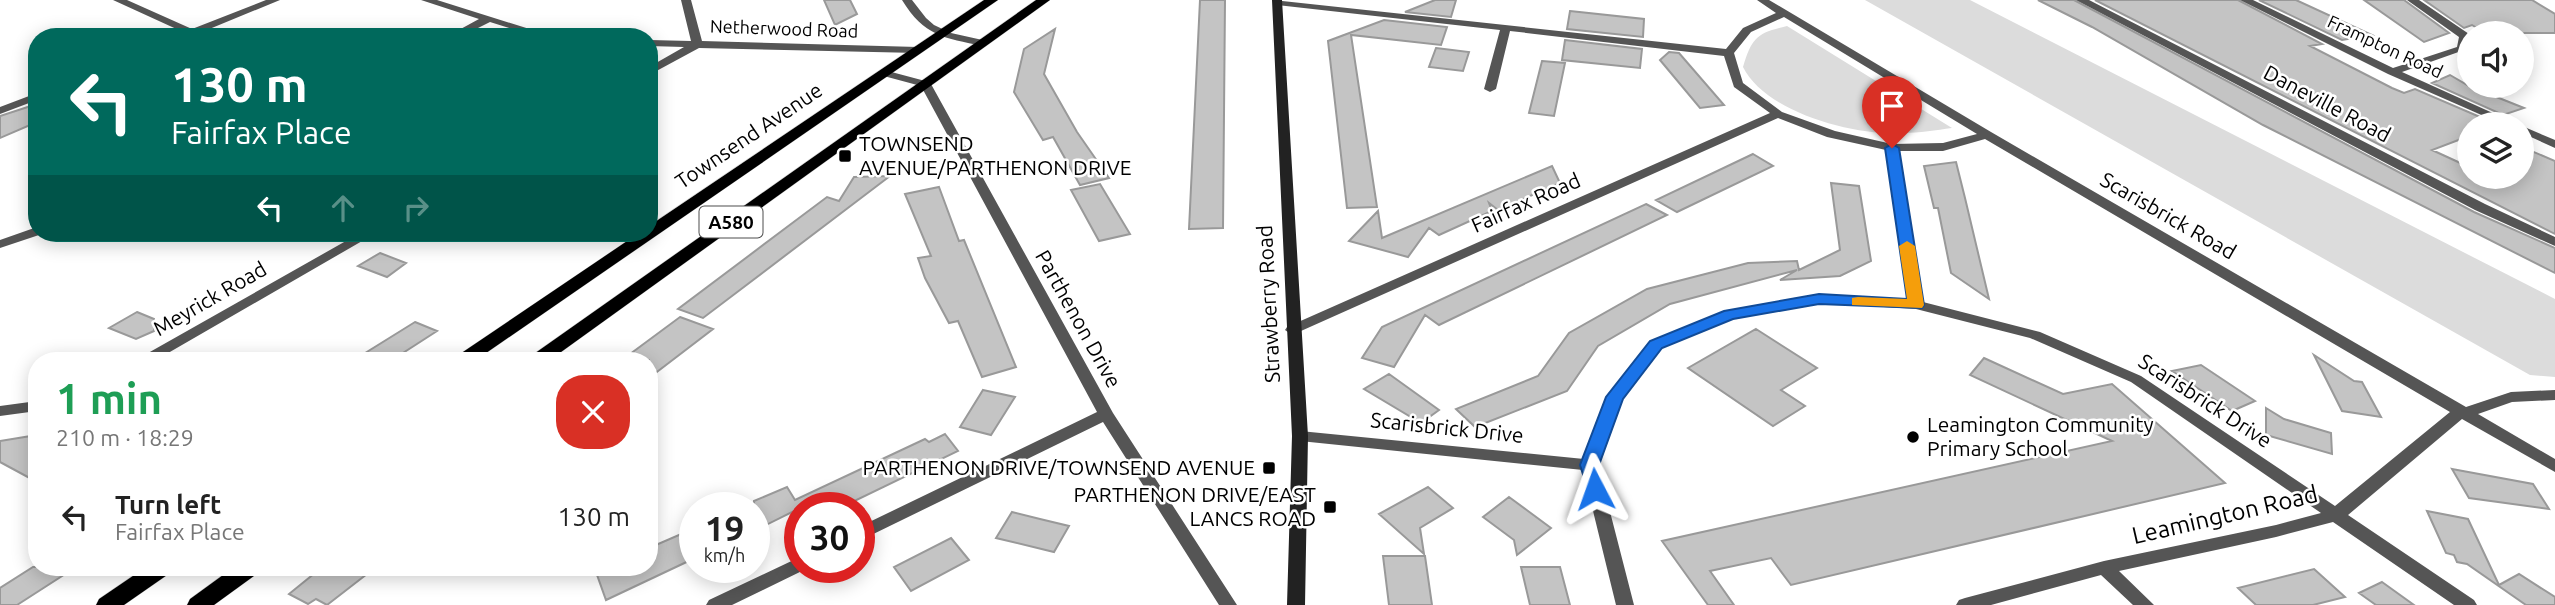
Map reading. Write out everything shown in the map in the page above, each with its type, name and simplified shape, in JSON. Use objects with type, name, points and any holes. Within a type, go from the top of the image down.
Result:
[{"type":"main road","name":"Townsend Avenue","points":[[658,227],[992,0]]},
{"type":"main road","name":"A580","points":[[549,352],[1044,0]]},
{"type":"main road","name":"Strawberry Road","points":[[1277,1],[1292,330],[1300,436],[1296,605]]},
{"type":"main road","name":"Townsend Avenue","points":[[476,352],[637,242]]},
{"type":"main road","points":[[107,605],[149,576]]},
{"type":"main road","points":[[198,605],[238,576]]},
{"type":"street","points":[[118,0],[182,28]]},
{"type":"street","points":[[202,28],[275,0]]},
{"type":"street","points":[[426,0],[519,28]]},
{"type":"street","points":[[658,67],[697,44],[686,0]]},
{"type":"street","points":[[907,0],[920,22],[943,34],[983,43]]},
{"type":"street","name":"Scarisbrick Road","points":[[1762,0],[1987,135],[2555,466]]},
{"type":"street","name":"Daneville Road","points":[[2081,0],[2480,207],[2555,242]]},
{"type":"street","name":"Frampton Road","points":[[2245,0],[2392,72],[2484,112]]},
{"type":"street","points":[[2392,72],[2462,49],[2465,36],[2412,0]]},
{"type":"street","points":[[1277,1],[1729,53]]},
{"type":"street","points":[[1729,53],[1747,30],[1785,13]]},
{"type":"street","points":[[470,28],[488,19]]},
{"type":"street","points":[[1490,89],[1506,27]]},
{"type":"street","name":"Netherwood Road","points":[[658,43],[918,50]]},
{"type":"street","points":[[1729,53],[1738,86],[1778,114],[1831,134],[1892,148],[1943,147],[1987,135]]},
{"type":"street","points":[[884,73],[925,84]]},
{"type":"street","name":"Parthenon Drive","points":[[925,84],[1106,414],[1228,605]]},
{"type":"street","points":[[0,111],[28,100]]},
{"type":"street","name":"Fairfax Road","points":[[1292,330],[1778,114]]},
{"type":"street","points":[[2534,134],[2555,144]]},
{"type":"street","points":[[1892,148],[1916,305]]},
{"type":"street","points":[[0,244],[28,234]]},
{"type":"street","name":"Meyrick Road","points":[[160,352],[353,242]]},
{"type":"street","name":"Scarisbrick Drive","points":[[1300,436],[1590,465],[1615,397],[1656,345],[1729,314],[1819,299],[1916,305],[2035,335],[2136,379],[2468,605]]},
{"type":"street","name":"Leamington Road","points":[[1965,605],[2104,568],[2276,531],[2336,515],[2455,416],[2511,397],[2555,395]]},
{"type":"street","points":[[0,411],[28,407]]},
{"type":"street","points":[[875,527],[1106,414]]},
{"type":"street","points":[[1590,465],[1625,605]]},
{"type":"street","points":[[2104,568],[2144,605]]},
{"type":"street","points":[[724,603],[784,572]]},
{"type":"shaded area","points":[[1865,0],[1970,0],[2555,299],[2555,377],[2530,375]]},
{"type":"shaded area","points":[[1787,26],[1952,128],[1883,133],[1837,126],[1791,109],[1771,97],[1755,83],[1743,67],[1749,49],[1757,38]]},
{"type":"building","points":[[824,0],[850,0],[857,14],[835,25]]},
{"type":"building","points":[[1200,0],[1225,0],[1223,228],[1189,229]]},
{"type":"building","points":[[1435,0],[1456,0],[1451,17],[1405,12]]},
{"type":"building","points":[[2038,0],[2074,0],[2474,212],[2555,248],[2555,273],[2263,125],[2092,27]]},
{"type":"building","points":[[2095,0],[2238,0],[2322,44],[2310,46],[2392,88],[2404,93],[2415,89],[2468,112],[2457,112],[2457,141],[2432,150],[2457,161],[2457,184]]},
{"type":"building","points":[[2259,0],[2296,0],[2372,35],[2342,40]]},
{"type":"building","points":[[2364,0],[2404,0],[2449,33],[2424,42]]},
{"type":"building","points":[[2424,0],[2532,0],[2555,14],[2555,33],[2534,33],[2534,21],[2457,23]]},
{"type":"building","points":[[1570,11],[1644,19],[1643,37],[1567,29]]},
{"type":"building","points":[[1384,20],[1447,27],[1441,45],[1351,35],[1377,207],[1347,208],[1328,41]]},
{"type":"building","points":[[1055,29],[1044,74],[1077,132],[1109,178],[1080,185],[1053,137],[1043,140],[1014,92],[1024,49]]},
{"type":"building","points":[[1565,40],[1642,49],[1640,68],[1562,60]]},
{"type":"building","points":[[1436,48],[1469,52],[1463,71],[1429,67]]},
{"type":"building","points":[[1669,52],[1679,53],[1724,105],[1700,108],[1660,60]]},
{"type":"building","points":[[1542,61],[1565,63],[1554,116],[1529,113]]},
{"type":"building","points":[[2450,75],[2457,79],[2457,94],[2432,83]]},
{"type":"building","points":[[2465,98],[2499,98],[2524,108],[2512,112],[2496,112]]},
{"type":"building","points":[[28,107],[28,126],[0,138],[0,116]]},
{"type":"building","points":[[2534,152],[2555,161],[2555,234],[2467,189],[2534,189]]},
{"type":"building","points":[[1753,154],[1773,166],[1677,212],[1656,200]]},
{"type":"building","points":[[1956,162],[1989,299],[1951,273],[1938,208],[1934,208],[1924,166]]},
{"type":"building","points":[[1552,166],[1560,183],[1498,210],[1489,203],[1492,211],[1439,235],[1429,228],[1408,257],[1349,241],[1378,211],[1382,238]]},
{"type":"building","points":[[890,176],[703,318],[678,309],[827,197],[839,201],[854,177]]},
{"type":"building","points":[[1831,183],[1859,186],[1871,261],[1840,276],[1780,280],[1797,270],[1670,304],[1598,346],[1567,391],[1475,427],[1456,409],[1538,376],[1569,333],[1647,289],[1748,263],[1797,261],[1799,270],[1840,250]]},
{"type":"building","points":[[1100,184],[1130,234],[1099,241],[1071,190]]},
{"type":"building","points":[[939,187],[959,241],[964,240],[1016,367],[982,377],[958,321],[949,323],[925,278],[918,258],[931,256],[905,194]]},
{"type":"building","points":[[1646,204],[1667,215],[1439,325],[1425,315],[1394,367],[1362,358],[1382,327]]},
{"type":"building","points":[[380,253],[406,263],[387,277],[358,266]]},
{"type":"building","points":[[137,312],[154,319],[154,331],[136,339],[109,328]]},
{"type":"building","points":[[680,317],[713,329],[658,371],[658,352],[633,352]]},
{"type":"building","points":[[415,322],[437,331],[404,352],[367,352]]},
{"type":"building","points":[[1756,329],[1817,368],[1781,390],[1805,406],[1773,426],[1688,368]]},
{"type":"building","points":[[2314,355],[2354,381],[2362,382],[2381,417],[2342,411]]},
{"type":"building","points":[[1984,358],[2063,394],[2112,384],[2225,483],[1791,585],[1771,558],[1710,571],[1734,605],[1708,605],[1662,541],[2112,441],[1970,375]]},
{"type":"building","points":[[2201,365],[2255,401],[2232,411],[2172,371]]},
{"type":"building","points":[[1389,374],[1439,410],[1421,423],[1364,389]]},
{"type":"building","points":[[983,390],[1015,397],[991,435],[960,427]]},
{"type":"building","points":[[2266,408],[2284,419],[2331,433],[2332,454],[2266,435]]},
{"type":"building","points":[[945,434],[958,451],[873,492],[812,492],[925,439],[929,442]]},
{"type":"building","points":[[28,436],[28,477],[0,462],[0,441]]},
{"type":"building","points":[[2452,469],[2533,484],[2549,509],[2469,498]]},
{"type":"building","points":[[787,487],[790,492],[784,492],[784,516],[770,523],[770,494]]},
{"type":"building","points":[[1428,487],[1453,508],[1420,528],[1424,554],[1379,514]]},
{"type":"building","points":[[1509,497],[1551,528],[1517,555],[1514,540],[1483,517]]},
{"type":"building","points":[[2427,511],[2468,519],[2499,585],[2519,574],[2555,597],[2555,605],[2526,605],[2467,564],[2457,562],[2454,555],[2446,553]]},
{"type":"building","points":[[1012,512],[1069,526],[1054,552],[996,538]]},
{"type":"building","points":[[679,535],[679,566],[658,575],[658,544]]},
{"type":"building","points":[[951,538],[969,560],[911,591],[894,567]]},
{"type":"building","points":[[1383,556],[1425,556],[1432,605],[1389,605]]},
{"type":"building","points":[[1521,567],[1560,567],[1570,605],[1530,605]]},
{"type":"building","points":[[2314,569],[2345,597],[2313,605],[2256,605],[2238,588]]},
{"type":"building","points":[[28,570],[28,576],[62,576],[17,605],[0,605],[0,588]]},
{"type":"building","points":[[311,576],[364,576],[327,605],[316,599],[308,604],[289,594]]},
{"type":"building","points":[[597,576],[657,576],[606,600]]},
{"type":"building","points":[[2382,582],[2414,605],[2376,605],[2359,593]]},
{"type":"slow traffic","points":[[1858,302],[1916,305],[1907,246]]},
{"type":"place","name":"TOWNSEND AVENUE/PARTHENON DRIVE","points":[[845,156]]},
{"type":"place","name":"Leamington Community Primary School","points":[[1913,437]]},
{"type":"place","name":"PARTHENON DRIVE/TOWNSEND AVENUE","points":[[1269,468]]},
{"type":"place","name":"PARTHENON DRIVE/EAST LANCS ROAD","points":[[1330,507]]},
{"type":"route","points":[[1595,489],[1590,465],[1615,397],[1656,345],[1729,314],[1819,299],[1916,305],[1892,148]]}]
